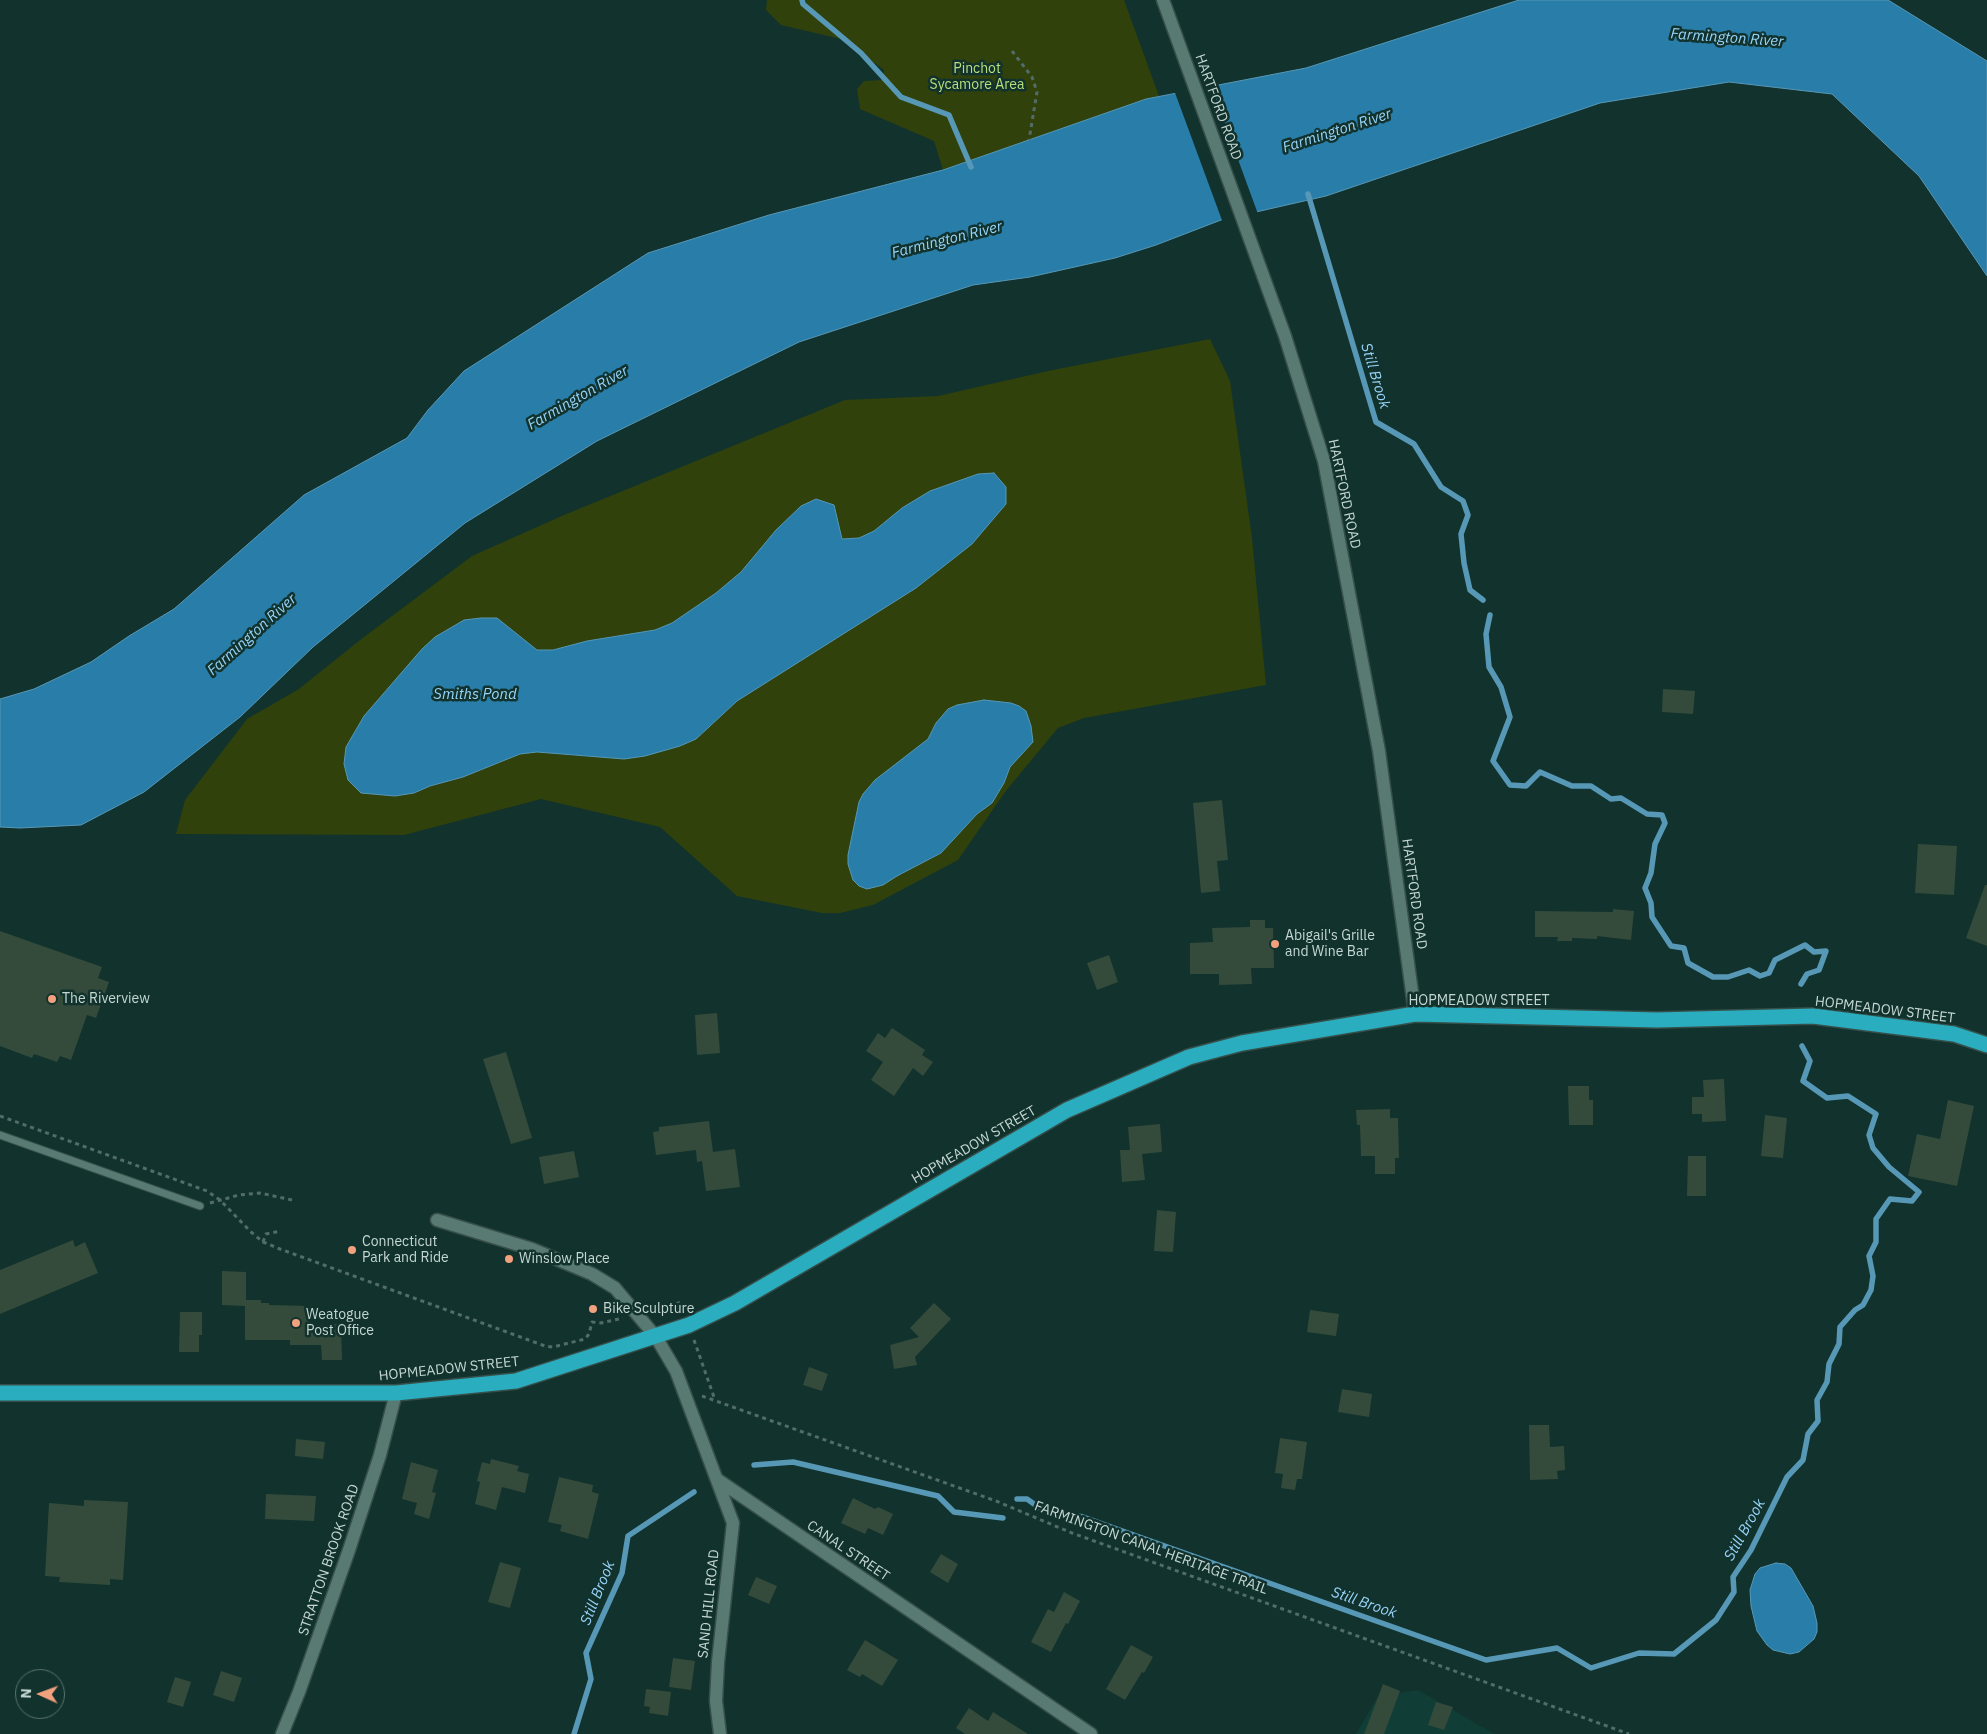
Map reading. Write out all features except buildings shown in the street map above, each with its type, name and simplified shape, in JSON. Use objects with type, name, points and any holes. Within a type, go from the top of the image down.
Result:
[{"type":"highway","name":"HOPMEADOW STREET","points":[[0,1393],[396,1393],[516,1381],[689,1325],[735,1303],[1067,1110],[1189,1057],[1242,1043],[1415,1014],[1657,1020],[1813,1016],[1954,1034],[1987,1044]]},
{"type":"street","name":"HARTFORD ROAD","points":[[1163,0],[1303,389],[1328,482],[1379,751],[1415,1014]]},
{"type":"street","points":[[437,1220],[532,1249],[592,1274],[615,1288],[656,1337],[676,1371],[718,1480]]},
{"type":"street","name":"STRATTON BROOK ROAD","points":[[282,1734],[299,1692],[346,1558],[380,1455],[396,1393]]},
{"type":"street","name":"SAND HILL ROAD","points":[[718,1480],[733,1523],[718,1662],[716,1701],[720,1734]]},
{"type":"street","name":"CANAL STREET","points":[[718,1480],[1091,1734]]},
{"type":"lane","points":[[0,1135],[200,1206]]},
{"type":"path","points":[[1012,51],[1032,77],[1037,92],[1029,140]]},
{"type":"path","points":[[200,1206],[239,1195],[260,1193],[292,1200]]},
{"type":"path","points":[[263,1242],[266,1234],[281,1231]]},
{"type":"path","points":[[280,1249],[545,1346],[553,1347],[585,1339],[589,1334],[592,1322],[601,1323]]},
{"type":"path","name":"FARMINGTON CANAL HERITAGE TRAIL","points":[[699,1351],[716,1400],[996,1501],[1072,1533],[1629,1734]]},
{"type":"shaded area","points":[[1418,1690],[1494,1734],[1356,1734],[1378,1696]]},
{"type":"green space","name":"Pinchot Sycamore Area","points":[[767,0],[1124,0],[1159,96],[943,170],[934,141],[860,109],[857,89],[864,81],[882,80],[884,70],[841,39],[781,25],[766,10]]},
{"type":"green space","points":[[1210,339],[1230,381],[1252,538],[1266,685],[1084,718],[1058,728],[1005,792],[958,860],[873,905],[840,913],[822,913],[737,896],[660,827],[541,799],[404,835],[176,834],[185,800],[247,719],[299,689],[360,640],[472,556],[564,515],[845,400],[938,396],[1048,371]],"holes":[[[994,473],[1006,504],[972,544],[916,588],[737,701],[696,739],[589,757],[537,752],[520,754],[463,777],[430,786],[414,793],[344,764],[346,747],[364,716],[422,649],[510,629],[537,650],[553,650],[587,641],[655,630],[672,623],[716,593],[741,572],[776,530],[801,506],[816,499],[834,505],[842,539],[859,538],[874,531],[902,508],[930,491],[978,474]],[[984,700],[1011,703],[1026,711],[1031,726],[1021,753],[1010,767],[1004,783],[992,803],[977,814],[941,853],[883,885],[848,864],[859,802],[869,786],[928,739],[941,716]]]},
{"type":"water","name":"Farmington River","points":[[1519,0],[1888,0],[1987,61],[1987,276],[1919,176],[1832,94],[1729,82],[1600,103],[1326,196],[1221,220],[1156,245],[1115,258],[1030,277],[973,285],[799,342],[597,441],[465,523],[313,647],[240,717],[144,792],[81,825],[0,827],[0,699],[34,689],[91,662],[174,609],[304,495],[407,438],[428,410],[464,371],[648,253],[769,215],[943,170],[1146,99],[1306,68]]},
{"type":"water","name":"Smiths Pond","points":[[994,473],[1006,487],[1006,504],[972,544],[916,588],[737,701],[696,739],[680,746],[645,756],[624,759],[537,752],[520,754],[463,777],[430,786],[414,793],[395,796],[361,793],[348,780],[344,764],[346,747],[364,716],[422,649],[435,637],[464,620],[497,618],[537,650],[553,650],[587,641],[655,630],[672,623],[716,593],[741,572],[776,530],[801,506],[816,499],[834,505],[842,539],[859,538],[874,531],[902,508],[930,491],[978,474]]},
{"type":"water","points":[[984,700],[1011,703],[1026,711],[1031,726],[1033,742],[1010,767],[1004,783],[992,803],[977,814],[941,853],[883,885],[867,889],[859,886],[853,880],[848,864],[848,855],[859,802],[863,794],[875,780],[928,739],[936,723],[948,709],[957,705]]},
{"type":"water","points":[[1776,1563],[1785,1564],[1791,1568],[1813,1606],[1817,1623],[1817,1632],[1814,1639],[1799,1652],[1790,1654],[1773,1650],[1767,1645],[1757,1631],[1751,1606],[1750,1590],[1755,1574],[1760,1568]]},
{"type":"pier","points":[[1210,83],[1258,214],[1223,223],[1174,90]]},
{"type":"waterway","points":[[802,0],[803,4],[861,53],[901,97],[949,115],[971,167]]},
{"type":"waterway","name":"Still Brook","points":[[1308,194],[1376,422],[1414,444],[1441,487],[1463,501],[1468,515],[1461,534],[1464,563],[1470,590],[1483,600]]},
{"type":"waterway","name":"Still Brook","points":[[1490,615],[1486,634],[1489,667],[1501,687],[1510,717],[1493,761],[1510,785],[1526,786],[1540,772],[1572,786],[1591,786],[1611,799],[1621,798],[1647,814],[1662,815],[1665,823],[1655,844],[1651,873],[1645,888],[1651,903],[1652,917],[1671,946],[1684,948],[1688,963],[1713,977],[1728,977],[1749,970],[1760,976],[1769,973],[1775,960],[1805,945],[1814,952],[1826,951],[1819,970],[1807,974],[1801,984]]},
{"type":"waterway","name":"Still Brook","points":[[1017,1499],[1027,1499],[1041,1509],[1083,1517],[1486,1660],[1557,1648],[1591,1668],[1639,1653],[1674,1654],[1716,1620],[1734,1592],[1733,1577],[1751,1550],[1787,1477],[1803,1460],[1808,1434],[1818,1421],[1817,1400],[1827,1382],[1829,1364],[1839,1344],[1840,1327],[1855,1310],[1863,1305],[1871,1290],[1873,1276],[1869,1256],[1876,1242],[1876,1219],[1890,1199],[1912,1201],[1919,1192],[1889,1167],[1873,1148],[1869,1135],[1876,1114],[1848,1096],[1827,1098],[1803,1081],[1810,1061],[1802,1046]]},
{"type":"waterway","name":"Still Brook","points":[[754,1465],[793,1462],[938,1496],[954,1512],[1003,1518]]},
{"type":"waterway","name":"Still Brook","points":[[574,1734],[591,1679],[586,1653],[622,1573],[628,1536],[694,1492]]},
{"type":"place","name":"Abigail's Grille and Wine Bar","points":[[1275,944]]},
{"type":"place","name":"The Riverview","points":[[52,999]]},
{"type":"place","name":"Connecticut Park and Ride","points":[[352,1250]]},
{"type":"place","name":"Winslow Place","points":[[509,1259]]},
{"type":"place","name":"Bike Sculpture","points":[[593,1309]]},
{"type":"place","name":"Weatogue Post Office","points":[[296,1323]]}]
